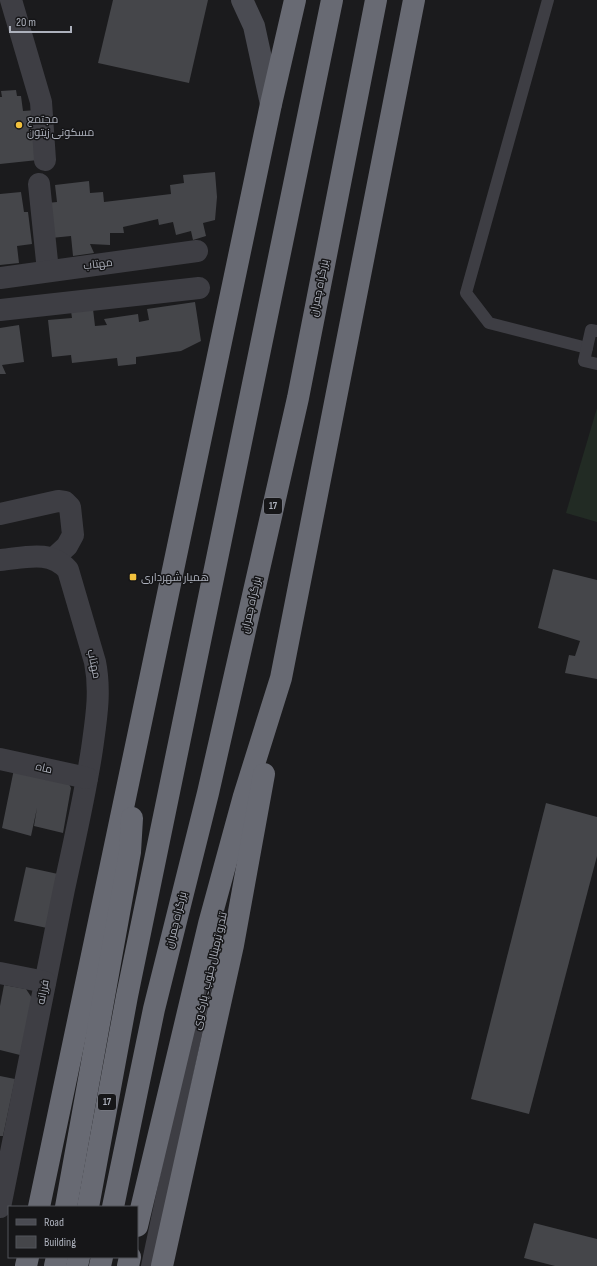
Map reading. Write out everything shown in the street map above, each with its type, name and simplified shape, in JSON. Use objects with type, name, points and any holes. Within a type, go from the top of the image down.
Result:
[{"type":"highway","points":[[39,1206],[271,104],[295,0]]},
{"type":"highway","name":"17","points":[[88,1206],[126,996],[332,0]]},
{"type":"highway","name":"بزرگراه چمران","points":[[113,1206],[154,1009],[208,793],[298,398],[376,0]]},
{"type":"highway","points":[[162,1266],[233,945],[281,678],[414,0]]},
{"type":"highway","points":[[138,1222],[208,924],[244,796],[281,678]]},
{"type":"highway","points":[[66,1206],[130,852],[135,750]]},
{"type":"street","points":[[11,0],[41,102],[45,160]]},
{"type":"street","points":[[242,0],[254,26],[271,104]]},
{"type":"street","points":[[40,184],[48,271]]},
{"type":"street","name":"مهتاب","points":[[0,278],[197,251]]},
{"type":"street","points":[[0,310],[199,288]]},
{"type":"street","points":[[0,514],[58,501],[65,502],[70,507],[73,535],[67,546],[54,558],[40,556],[0,560]]},
{"type":"street","name":"مهتاب","points":[[54,558],[63,564],[68,570],[95,662],[98,678],[99,692],[97,718],[87,778]]},
{"type":"street","name":"ماه","points":[[0,759],[87,778]]},
{"type":"street","name":"فرزانه","points":[[1,1198],[87,778]]},
{"type":"street","points":[[0,972],[45,982]]},
{"type":"lane","points":[[548,0],[466,292],[489,323],[587,348]]},
{"type":"lane","points":[[597,331],[591,330],[584,361],[597,364]]},
{"type":"lane","name":"تندرو ترمینال جنوب ـ پارک وی","points":[[147,1266],[214,950],[281,678]]},
{"type":"shaded area","points":[[597,408],[597,522],[566,513]]},
{"type":"building","points":[[113,0],[208,0],[189,83],[98,63]]},
{"type":"building","name":"مجتمع مسکونی زیتون","points":[[16,90],[17,96],[21,96],[23,111],[37,110],[38,160],[0,164],[1,91]]},
{"type":"building","points":[[215,172],[217,197],[215,220],[203,223],[206,236],[193,240],[191,231],[176,235],[173,222],[159,225],[158,219],[123,227],[124,233],[110,233],[110,245],[90,244],[94,253],[73,256],[71,236],[51,238],[47,203],[57,202],[55,185],[89,181],[90,193],[103,192],[104,202],[171,194],[170,185],[184,183],[183,175]]},
{"type":"building","points":[[21,192],[24,212],[28,212],[32,244],[17,246],[19,263],[0,265],[0,194]]},
{"type":"building","points":[[195,302],[201,341],[181,351],[136,357],[136,364],[118,366],[117,358],[72,363],[71,355],[52,357],[48,320],[72,318],[71,311],[93,309],[95,326],[107,325],[104,319],[138,314],[139,322],[149,320],[147,309]]},
{"type":"building","points":[[19,325],[24,362],[2,365],[6,374],[0,374],[0,328]]},
{"type":"building","points":[[553,569],[597,580],[597,679],[565,673],[569,655],[575,656],[580,641],[538,628]]},
{"type":"building","points":[[14,769],[68,782],[71,788],[63,833],[34,826],[37,808],[31,836],[2,828]]},
{"type":"building","points":[[546,803],[597,817],[597,856],[529,1114],[471,1099]]},
{"type":"building","points":[[26,867],[58,874],[47,928],[14,921]]},
{"type":"building","points":[[4,985],[26,989],[32,998],[20,1055],[0,1050],[0,1006]]},
{"type":"building","points":[[0,1076],[15,1079],[3,1136],[0,1136]]},
{"type":"building","points":[[534,1223],[597,1239],[597,1266],[555,1266],[524,1258]]},
{"type":"place","name":"مجتمع مسکونی زیتون","points":[[19,125]]},
{"type":"place","name":"همیار شهرداری","points":[[133,577]]}]
